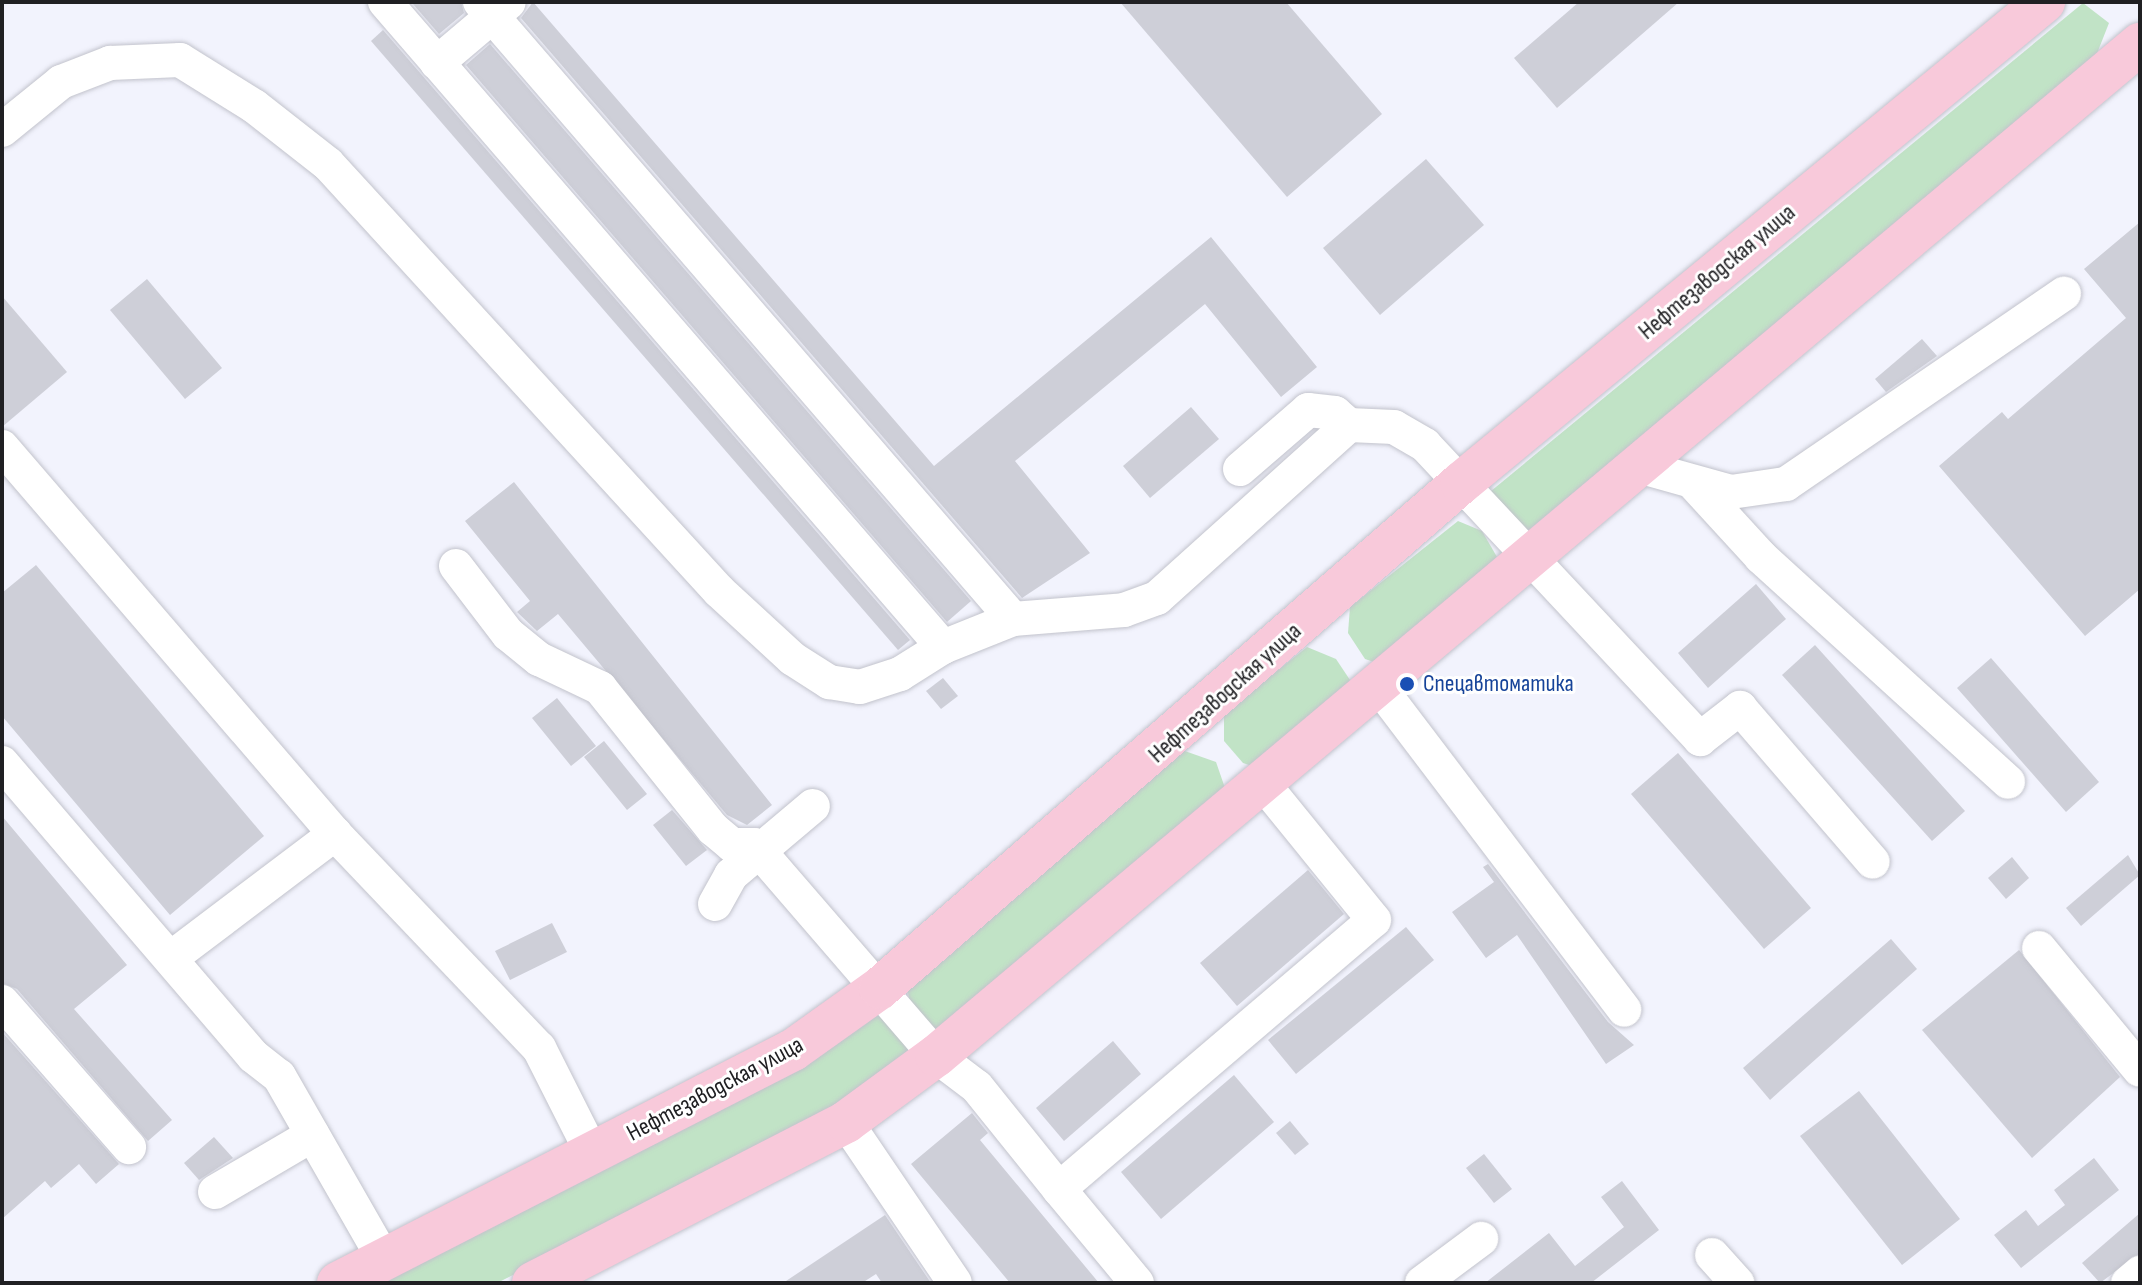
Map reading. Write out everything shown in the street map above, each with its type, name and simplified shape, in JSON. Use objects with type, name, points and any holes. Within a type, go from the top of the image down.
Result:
[{"type":"main road","name":"Нефтезаводская улица","points":[[338,1283],[793,1050],[880,988],[1461,483],[2044,2]]},
{"type":"main road","points":[[533,1283],[846,1122],[936,1056],[2140,44]]},
{"type":"street","points":[[385,2],[943,647]]},
{"type":"street","points":[[437,63],[494,7],[1013,619]]},
{"type":"street","points":[[2,130],[61,82],[110,63],[180,60],[328,164],[719,591],[793,659],[829,682],[860,687],[900,674],[943,647],[1013,619],[1124,610],[1157,598],[1349,425]]},
{"type":"street","points":[[1638,466],[1696,486],[1760,492],[1786,484],[2064,294]]},
{"type":"street","points":[[1240,469],[1308,410],[1335,413],[1349,425],[1394,427],[1425,445],[1700,739],[1740,708],[1873,862]]},
{"type":"street","points":[[2,447],[335,834],[539,1048],[592,1153]]},
{"type":"street","points":[[1696,486],[1761,557],[2008,782]]},
{"type":"street","points":[[456,566],[508,634],[539,659],[600,688],[713,829],[760,853],[936,1056],[977,1087],[1137,1283]]},
{"type":"street","points":[[1377,684],[1624,1010]]},
{"type":"street","points":[[2,763],[171,958],[279,1076],[384,1259]]},
{"type":"street","points":[[1059,1189],[1374,920],[1261,781]]},
{"type":"street","points":[[715,904],[731,875],[813,806]]},
{"type":"street","points":[[171,958],[335,834]]},
{"type":"street","points":[[2039,948],[2140,1070]]},
{"type":"street","points":[[2,1002],[129,1147]]},
{"type":"street","points":[[846,1122],[955,1283]]},
{"type":"street","points":[[215,1192],[312,1135]]},
{"type":"street","points":[[1422,1283],[1481,1239]]},
{"type":"street","points":[[1712,1255],[1737,1283]]},
{"type":"street","points":[[2128,1283],[2140,1273]]},
{"type":"green space","points":[[2083,3],[2109,23],[2096,56],[1529,530],[1522,533],[1485,496]]},
{"type":"green space","points":[[1458,521],[1482,531],[1497,557],[1374,662],[1365,659],[1348,633],[1350,607]]},
{"type":"green space","points":[[1307,647],[1336,659],[1350,680],[1345,689],[1252,766],[1243,763],[1224,741],[1224,713]]},
{"type":"green space","points":[[1182,750],[1216,762],[1225,788],[937,1031],[910,1006],[907,985]]},
{"type":"green space","points":[[878,1010],[911,1051],[799,1130],[497,1283],[381,1283]]},
{"type":"building","points":[[461,2],[464,13],[439,34],[413,4]]},
{"type":"building","points":[[533,2],[934,466],[1211,237],[1317,367],[1281,397],[1205,304],[1015,461],[1090,553],[1022,598],[521,18]]},
{"type":"building","points":[[1120,2],[1286,2],[1382,114],[1287,197]]},
{"type":"building","points":[[1579,2],[1679,2],[1557,108],[1514,58]]},
{"type":"building","points":[[383,30],[910,640],[898,650],[371,41]]},
{"type":"building","points":[[490,44],[971,601],[947,622],[466,65]]},
{"type":"building","points":[[1426,159],[1484,225],[1380,315],[1323,248]]},
{"type":"building","points":[[2140,222],[2140,589],[2085,636],[1939,466],[2002,412],[2008,419],[2126,318],[2084,269]]},
{"type":"building","points":[[147,279],[222,368],[185,399],[110,310]]},
{"type":"building","points":[[2,296],[67,372],[2,427]]},
{"type":"building","points":[[1922,339],[1937,356],[1886,392],[1875,379]]},
{"type":"building","points":[[1191,407],[1219,439],[1150,498],[1123,466]]},
{"type":"building","points":[[514,482],[772,805],[747,825],[727,815],[558,614],[537,631],[517,612],[530,601],[465,521]]},
{"type":"building","points":[[36,565],[264,836],[170,915],[2,716],[2,593]]},
{"type":"building","points":[[1756,584],[1786,619],[1708,688],[1678,653]]},
{"type":"building","points":[[1815,645],[1965,811],[1932,841],[1782,675]]},
{"type":"building","points":[[1991,658],[2099,782],[2066,812],[1957,688]]},
{"type":"building","points":[[943,678],[958,696],[941,709],[926,691]]},
{"type":"building","points":[[557,698],[596,746],[571,766],[532,718]]},
{"type":"building","points":[[604,741],[647,794],[627,810],[584,757]]},
{"type":"building","points":[[1678,753],[1811,908],[1764,949],[1631,794]]},
{"type":"building","points":[[672,810],[707,850],[686,866],[653,825]]},
{"type":"building","points":[[2,816],[127,965],[74,1009],[172,1120],[148,1141],[17,989],[2,983]]},
{"type":"building","points":[[2128,855],[2140,875],[2081,926],[2066,908]]},
{"type":"building","points":[[2012,857],[2029,878],[2006,899],[1988,878]]},
{"type":"building","points":[[1488,864],[1608,1022],[1634,1045],[1606,1064],[1517,935],[1486,958],[1452,912],[1494,882],[1483,867]]},
{"type":"building","points":[[1308,870],[1344,914],[1237,1006],[1200,963]]},
{"type":"building","points":[[552,923],[567,952],[510,980],[495,951]]},
{"type":"building","points":[[1406,927],[1434,960],[1296,1074],[1268,1040]]},
{"type":"building","points":[[1891,939],[1917,969],[1770,1100],[1743,1068]]},
{"type":"building","points":[[2019,950],[2120,1077],[2032,1158],[1922,1030]]},
{"type":"building","points":[[2,1032],[119,1164],[96,1184],[79,1164],[51,1188],[45,1181],[2,1219]]},
{"type":"building","points":[[1113,1041],[1141,1074],[1064,1141],[1036,1108]]},
{"type":"building","points":[[1234,1075],[1274,1122],[1161,1219],[1121,1172]]},
{"type":"building","points":[[1859,1091],[1960,1219],[1902,1265],[1800,1136]]},
{"type":"building","points":[[972,1113],[988,1133],[980,1140],[1099,1283],[1010,1283],[911,1164]]},
{"type":"building","points":[[1290,1121],[1309,1144],[1295,1155],[1276,1133]]},
{"type":"building","points":[[214,1137],[233,1158],[199,1180],[184,1163]]},
{"type":"building","points":[[1484,1154],[1512,1189],[1494,1203],[1466,1168]]},
{"type":"building","points":[[2094,1158],[2119,1190],[2021,1268],[1994,1235],[2026,1210],[2038,1226],[2065,1205],[2054,1190]]},
{"type":"building","points":[[1622,1181],[1659,1230],[1591,1283],[1485,1283],[1549,1233],[1575,1266],[1624,1227],[1601,1197]]},
{"type":"building","points":[[2140,1213],[2140,1253],[2100,1283],[2082,1263]]},
{"type":"building","points":[[885,1215],[931,1283],[882,1283],[876,1274],[862,1283],[783,1283]]},
{"type":"place","name":"Спецавтоматика","points":[[1407,684]]}]
